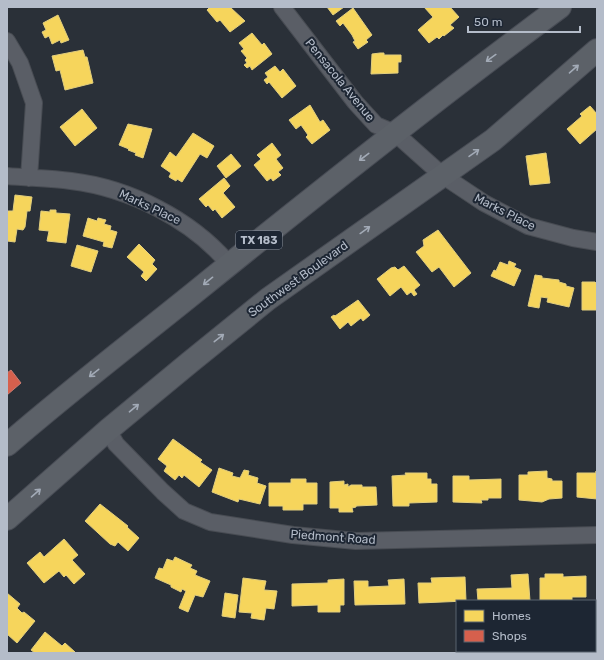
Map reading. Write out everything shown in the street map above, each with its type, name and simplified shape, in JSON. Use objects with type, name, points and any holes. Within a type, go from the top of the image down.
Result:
[{"type":"main road","name":"TX 183","points":[[7,445],[60,399],[229,264],[455,85],[560,7]]},
{"type":"main road","name":"Southwest Boulevard","points":[[7,519],[108,430],[268,299],[493,140],[597,50]]},
{"type":"street","name":"Pensacola Avenue","points":[[282,7],[355,102],[376,125],[395,133],[442,175]]},
{"type":"street","points":[[7,41],[20,62],[34,103],[28,178]]},
{"type":"street","name":"Marks Place","points":[[442,175],[484,203],[528,226],[572,238],[597,242]]},
{"type":"street","name":"Marks Place","points":[[7,176],[71,181],[120,192],[177,218],[195,231],[219,252],[229,264]]},
{"type":"street","name":"Piedmont Road","points":[[108,430],[116,444],[163,492],[184,511],[210,522],[293,536],[356,541],[597,535]]},
{"type":"building: Homes","points":[[210,7],[230,7],[245,21],[230,32],[220,20],[217,22],[207,10]]},
{"type":"building: Homes","points":[[327,7],[344,7],[333,15]]},
{"type":"building: Homes","points":[[424,7],[450,7],[459,17],[450,25],[454,28],[439,39],[437,37],[429,43],[418,30],[433,17]]},
{"type":"building: Homes","points":[[353,8],[372,35],[366,40],[368,42],[358,49],[353,42],[355,41],[352,35],[343,23],[340,26],[336,21]]},
{"type":"building: Homes","points":[[58,15],[69,40],[61,43],[60,40],[52,44],[49,36],[45,38],[42,32],[46,30],[43,23]]},
{"type":"building: Homes","points":[[252,33],[262,45],[264,43],[272,54],[252,70],[250,66],[247,68],[244,65],[247,63],[245,60],[247,58],[241,51],[244,49],[239,43]]},
{"type":"building: Homes","points":[[83,50],[85,57],[87,57],[93,83],[65,90],[60,70],[56,71],[52,56]]},
{"type":"building: Homes","points":[[384,53],[384,55],[401,55],[401,62],[398,62],[398,73],[371,74],[372,54]]},
{"type":"building: Homes","points":[[275,66],[280,72],[283,69],[296,86],[282,98],[269,82],[267,84],[264,80],[268,77],[265,73]]},
{"type":"building: Homes","points":[[310,105],[320,122],[323,120],[330,130],[312,144],[306,137],[308,135],[301,125],[296,129],[289,120]]},
{"type":"building: Homes","points":[[590,106],[597,114],[597,129],[580,144],[567,129],[582,116],[580,114]]},
{"type":"building: Homes","points":[[82,109],[97,128],[75,146],[60,127]]},
{"type":"building: Homes","points":[[128,124],[152,129],[143,158],[135,155],[136,153],[128,150],[129,149],[119,145]]},
{"type":"building: Homes","points":[[193,133],[214,146],[207,158],[200,154],[182,182],[177,179],[176,181],[169,177],[171,173],[161,166],[170,152],[176,157]]},
{"type":"building: Homes","points":[[272,143],[281,155],[276,159],[283,168],[278,172],[281,175],[273,181],[271,178],[267,181],[254,165],[261,159],[257,155]]},
{"type":"building: Homes","points":[[546,153],[550,183],[530,185],[526,156]]},
{"type":"building: Homes","points":[[231,154],[241,166],[226,178],[217,166]]},
{"type":"building: Homes","points":[[224,178],[230,186],[223,193],[235,207],[222,218],[215,209],[213,211],[208,205],[206,207],[199,199]]},
{"type":"building: Homes","points":[[15,195],[32,197],[30,211],[27,211],[25,227],[23,230],[17,229],[15,242],[7,241],[7,211],[13,211]]},
{"type":"building: Homes","points":[[50,210],[56,210],[56,213],[70,214],[66,243],[47,241],[49,231],[39,230],[41,211],[50,212]]},
{"type":"building: Homes","points":[[88,218],[97,221],[98,218],[106,220],[104,224],[111,226],[110,230],[117,232],[112,248],[103,246],[104,242],[83,236]]},
{"type":"building: Homes","points":[[438,230],[471,273],[454,287],[439,267],[432,272],[416,252],[424,246],[423,240]]},
{"type":"building: Homes","points":[[139,244],[155,260],[152,264],[157,269],[146,281],[141,276],[144,272],[127,257]]},
{"type":"building: Homes","points":[[77,245],[98,251],[91,272],[71,266]]},
{"type":"building: Homes","points":[[509,261],[516,264],[514,267],[521,270],[514,286],[491,276],[494,270],[496,271],[500,262],[508,265]]},
{"type":"building: Homes","points":[[404,266],[420,285],[414,290],[417,294],[414,296],[411,292],[407,295],[401,287],[390,296],[377,279],[391,268],[395,267],[398,270]]},
{"type":"building: Homes","points":[[535,275],[542,276],[542,278],[559,280],[559,282],[566,284],[566,286],[574,288],[569,307],[547,302],[548,298],[541,297],[539,308],[528,306]]},
{"type":"building: Homes","points":[[582,282],[595,282],[597,284],[597,310],[582,310]]},
{"type":"building: Homes","points":[[358,300],[370,315],[363,321],[361,318],[351,326],[348,322],[340,329],[331,317],[334,315],[335,316]]},
{"type":"building: Homes","points":[[173,439],[202,460],[200,462],[212,470],[199,487],[184,475],[182,478],[179,475],[175,480],[164,471],[167,466],[158,459]]},
{"type":"building: Homes","points":[[219,468],[233,473],[232,476],[240,478],[244,470],[249,471],[248,475],[258,478],[257,483],[266,486],[260,504],[239,499],[238,502],[212,492]]},
{"type":"building: Homes","points":[[547,471],[547,478],[552,479],[552,481],[562,481],[562,498],[549,499],[542,502],[519,500],[519,475],[528,475],[528,472]]},
{"type":"building: Homes","points":[[596,471],[597,499],[577,497],[577,473],[596,473]]},
{"type":"building: Homes","points":[[405,473],[427,473],[427,479],[431,479],[431,484],[437,484],[437,502],[409,503],[409,506],[393,506],[392,476],[406,475]]},
{"type":"building: Homes","points":[[453,476],[469,476],[469,480],[501,479],[501,498],[488,498],[488,500],[481,500],[482,503],[453,502]]},
{"type":"building: Homes","points":[[291,479],[306,479],[306,483],[317,483],[317,504],[303,504],[303,510],[283,510],[283,506],[269,506],[269,483],[291,483]]},
{"type":"building: Homes","points":[[344,481],[344,485],[348,484],[348,487],[351,485],[362,485],[362,487],[376,487],[377,505],[356,506],[352,508],[353,512],[339,512],[339,508],[330,508],[330,482]]},
{"type":"building: Homes","points":[[100,504],[128,526],[127,527],[139,538],[128,551],[118,542],[115,546],[110,544],[85,521]]},
{"type":"building: Homes","points":[[64,539],[78,555],[72,560],[85,574],[74,584],[66,575],[64,577],[59,571],[44,583],[27,563],[40,552],[44,557]]},
{"type":"building: Homes","points":[[175,557],[192,565],[190,568],[197,571],[195,575],[210,581],[203,597],[195,595],[188,612],[179,608],[186,591],[182,589],[181,592],[171,587],[171,585],[155,578],[159,568],[163,569],[167,559],[173,561]]},
{"type":"building: Homes","points":[[528,574],[530,600],[478,600],[477,589],[512,588],[511,575]]},
{"type":"building: Homes","points":[[545,574],[563,574],[563,577],[586,576],[586,597],[572,597],[572,600],[540,600],[540,578],[545,578]]},
{"type":"building: Homes","points":[[465,577],[466,600],[419,603],[418,583],[432,583],[431,578]]},
{"type":"building: Homes","points":[[243,578],[266,581],[264,590],[277,591],[274,609],[266,608],[264,620],[251,618],[252,613],[239,612]]},
{"type":"building: Homes","points":[[344,579],[344,605],[340,605],[340,612],[318,612],[318,605],[292,606],[292,584],[328,583],[328,580]]},
{"type":"building: Homes","points":[[404,579],[405,604],[355,605],[354,581],[368,581],[368,587],[389,586],[388,580]]},
{"type":"building: Homes","points":[[7,593],[20,604],[17,608],[22,613],[24,612],[35,621],[17,643],[7,634]]},
{"type":"building: Homes","points":[[225,593],[238,595],[235,618],[222,616]]},
{"type":"building: Homes","points":[[45,632],[62,646],[65,643],[75,652],[35,653],[31,650]]},
{"type":"building: Shops","points":[[11,370],[21,383],[7,395],[7,373]]}]
